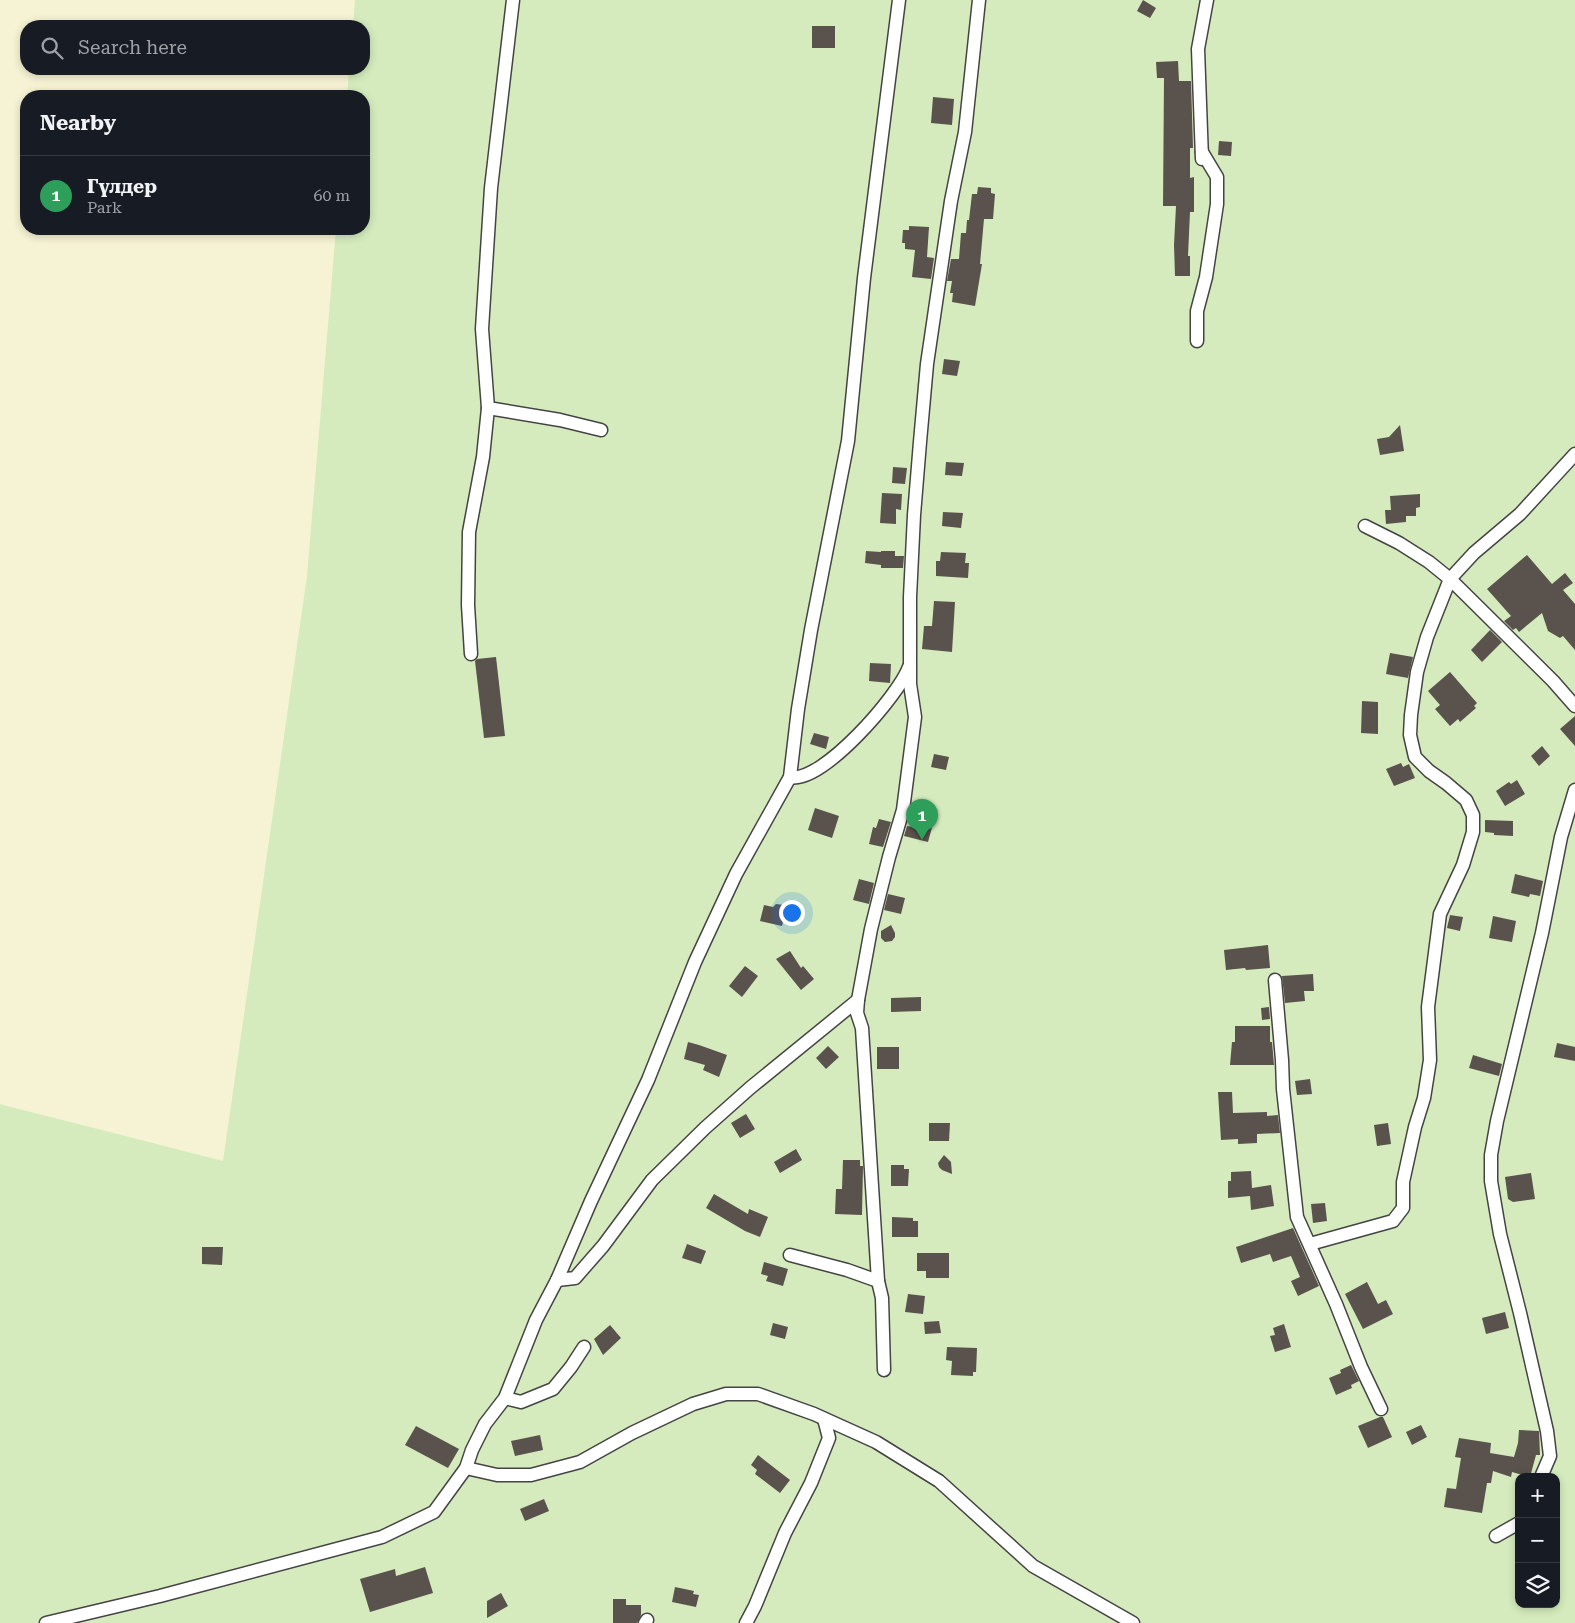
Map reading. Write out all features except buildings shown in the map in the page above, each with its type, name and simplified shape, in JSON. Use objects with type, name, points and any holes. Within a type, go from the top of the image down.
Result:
[{"type":"street","points":[[471,654],[468,605],[469,532],[483,457],[488,408],[482,329],[490,198],[513,0]]},
{"type":"street","points":[[46,1623],[382,1537],[434,1512],[466,1468],[472,1450],[485,1424],[505,1398],[536,1320],[557,1280],[591,1201],[648,1080],[695,962],[736,874],[790,777],[798,709],[811,630],[848,441],[864,278],[899,0]]},
{"type":"street","points":[[884,1370],[882,1298],[878,1281],[862,1028],[857,1013],[871,929],[888,857],[903,810],[915,718],[910,684],[910,597],[914,515],[927,364],[951,201],[965,132],[979,0]]},
{"type":"street","points":[[1203,166],[1198,49],[1207,0]]},
{"type":"street","points":[[1197,341],[1197,311],[1206,277],[1217,204],[1217,177],[1202,152]]},
{"type":"street","points":[[488,408],[560,420],[601,430]]},
{"type":"street","points":[[1310,1244],[1393,1221],[1402,1208],[1403,1182],[1415,1127],[1424,1098],[1430,1060],[1428,1007],[1440,914],[1463,865],[1473,832],[1473,815],[1466,800],[1429,771],[1415,757],[1410,735],[1417,672],[1427,637],[1450,579],[1474,553],[1520,514],[1575,454]]},
{"type":"street","points":[[1365,526],[1414,552],[1450,579],[1553,680],[1575,706]]},
{"type":"street","points":[[790,777],[797,779],[821,767],[849,746],[890,698],[905,677],[910,662]]},
{"type":"street","points":[[1543,1473],[1550,1456],[1547,1431],[1500,1234],[1491,1181],[1491,1155],[1501,1103],[1542,933],[1561,837],[1575,790]]},
{"type":"street","points":[[1275,980],[1283,1089],[1297,1216],[1336,1304],[1361,1367],[1381,1409]]},
{"type":"street","points":[[557,1280],[575,1278],[603,1246],[652,1180],[705,1128],[750,1088],[858,1000]]},
{"type":"street","points":[[790,1255],[847,1270],[878,1281]]},
{"type":"street","points":[[505,1398],[521,1402],[553,1389],[584,1347]]},
{"type":"street","points":[[466,1468],[496,1475],[531,1475],[580,1462],[632,1433],[694,1404],[726,1394],[758,1394],[824,1419],[876,1442],[939,1481],[1033,1566],[1133,1623]]},
{"type":"street","points":[[746,1623],[785,1533],[815,1474],[829,1438],[824,1419]]},
{"type":"street","points":[[1496,1536],[1515,1525]]},
{"type":"shaded area","points":[[0,0],[872,0],[223,1162],[0,1104]]},
{"type":"green space","points":[[355,0],[1575,0],[1575,1623],[0,1623],[0,1104],[223,1161],[307,576],[335,235],[370,235],[370,90],[347,90],[349,75],[370,75],[370,20],[353,20]]},
{"type":"place","name":"Гүлдер","points":[[922,840]]}]
